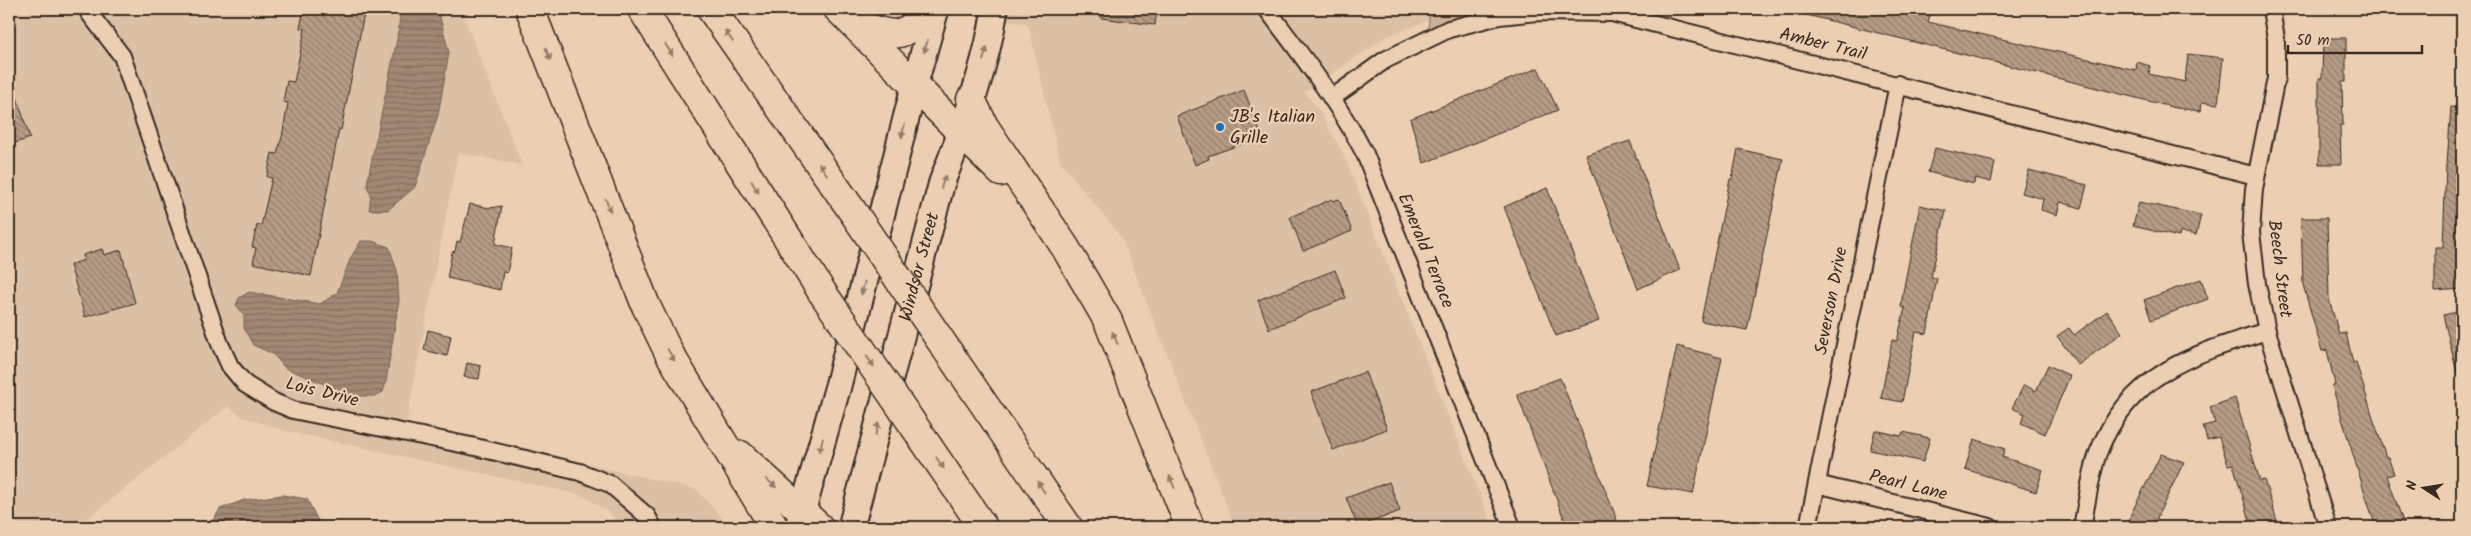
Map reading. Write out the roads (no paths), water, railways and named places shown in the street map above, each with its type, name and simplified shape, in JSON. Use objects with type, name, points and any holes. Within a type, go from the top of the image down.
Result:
[{"type":"highway","points":[[530,9],[646,306],[669,353],[774,527]]},
{"type":"highway","points":[[642,9],[822,292],[983,527]]},
{"type":"highway","points":[[711,9],[851,208],[1068,527]]},
{"type":"highway","points":[[842,13],[880,34],[890,35],[900,34],[910,28],[927,9]]},
{"type":"highway","points":[[842,13],[915,83],[961,134],[1039,208]]},
{"type":"highway","points":[[971,99],[984,126],[1039,208],[1108,321],[1190,527]]},
{"type":"highway","points":[[722,439],[806,521]]},
{"type":"main road","points":[[806,521],[838,386],[915,83],[936,9]]},
{"type":"main road","name":"Windsor Street","points":[[850,527],[942,182],[961,134],[991,32],[995,9]]},
{"type":"street","name":"Emerald Terrace","points":[[1267,9],[1349,123],[1365,154],[1512,527]]},
{"type":"street","name":"Beech Street","points":[[2271,9],[2276,40],[2276,78],[2256,176],[2251,232],[2257,284],[2267,331],[2328,527]]},
{"type":"street","name":"Amber Trail","points":[[1332,98],[1385,60],[1449,29],[1500,16],[1538,12],[1640,14],[1898,84],[2256,176]]},
{"type":"street","name":"Lois Drive","points":[[89,13],[122,56],[220,344],[230,366],[245,384],[258,394],[293,410],[471,446],[580,472],[610,484],[647,516],[654,527]]},
{"type":"street","name":"Severson Drive","points":[[1808,527],[1898,84]]},
{"type":"street","points":[[2082,527],[2098,454],[2116,417],[2147,383],[2187,358],[2267,331]]},
{"type":"street","name":"Pearl Lane","points":[[1817,484],[1990,527]]},
{"type":"place","name":"JB's Italian Grille","points":[[1220,127]]}]
